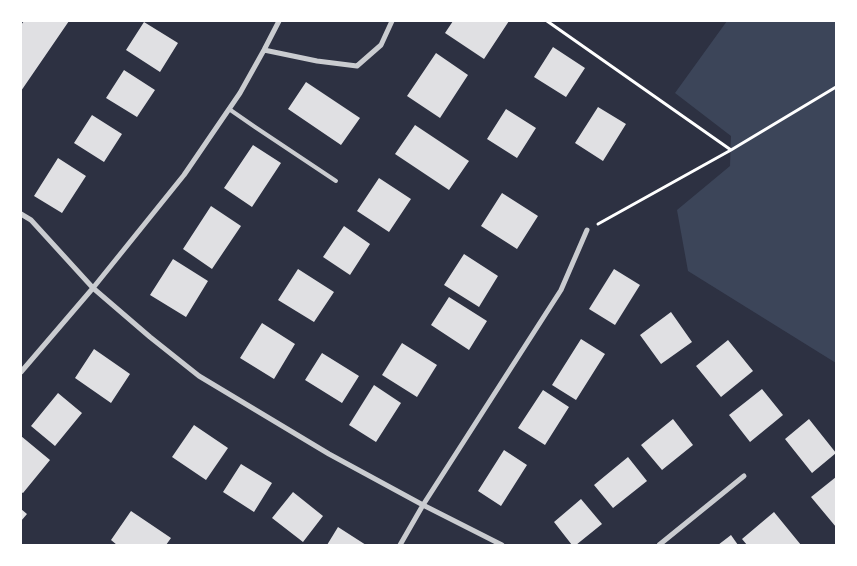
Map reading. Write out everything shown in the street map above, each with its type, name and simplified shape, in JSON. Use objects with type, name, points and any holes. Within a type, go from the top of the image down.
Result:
[{"type":"street","points":[[21,372],[93,288],[184,175],[240,93],[278,21]]},
{"type":"street","points":[[264,50],[317,61],[357,66],[381,45],[392,21]]},
{"type":"street","points":[[21,214],[31,220],[93,288],[199,376],[329,454],[502,545]]},
{"type":"street","points":[[400,545],[423,505],[561,290],[587,230]]},
{"type":"street","points":[[659,545],[744,476]]},
{"type":"lane","points":[[229,108],[336,181]]},
{"type":"path","points":[[547,21],[731,150]]},
{"type":"path","points":[[587,230],[731,150],[836,87]]},
{"type":"shaded area","points":[[727,21],[836,21],[836,363],[688,271],[677,210],[730,166],[731,136],[675,93]]},
{"type":"building","points":[[24,21],[69,21],[21,91],[21,25]]},
{"type":"building","points":[[453,21],[509,21],[484,59],[445,33]]},
{"type":"building","points":[[144,22],[178,43],[160,72],[126,50]]},
{"type":"building","points":[[553,47],[585,68],[566,97],[534,77]]},
{"type":"building","points":[[436,53],[468,75],[440,118],[407,96]]},
{"type":"building","points":[[124,70],[155,90],[137,117],[106,98]]},
{"type":"building","points":[[306,82],[360,118],[341,145],[288,109]]},
{"type":"building","points":[[598,107],[626,124],[603,161],[575,143]]},
{"type":"building","points":[[506,109],[536,128],[517,158],[487,139]]},
{"type":"building","points":[[92,115],[122,134],[104,162],[74,143]]},
{"type":"building","points":[[415,125],[469,161],[449,190],[395,154]]},
{"type":"building","points":[[253,145],[281,163],[252,207],[224,188]]},
{"type":"building","points":[[58,158],[86,176],[62,213],[34,196]]},
{"type":"building","points":[[379,178],[411,199],[389,232],[357,211]]},
{"type":"building","points":[[502,193],[538,216],[517,249],[481,226]]},
{"type":"building","points":[[211,206],[241,226],[212,269],[183,249]]},
{"type":"building","points":[[344,226],[370,244],[350,275],[323,257]]},
{"type":"building","points":[[464,254],[498,276],[479,307],[444,285]]},
{"type":"building","points":[[173,259],[208,281],[186,317],[150,295]]},
{"type":"building","points":[[298,269],[334,292],[314,322],[278,300]]},
{"type":"building","points":[[614,269],[640,285],[615,325],[589,309]]},
{"type":"building","points":[[449,297],[487,321],[469,350],[431,325]]},
{"type":"building","points":[[671,312],[692,342],[661,364],[640,335]]},
{"type":"building","points":[[262,323],[295,344],[274,379],[240,358]]},
{"type":"building","points":[[581,339],[605,354],[576,400],[552,385]]},
{"type":"building","points":[[728,340],[753,371],[721,397],[696,366]]},
{"type":"building","points":[[402,343],[437,365],[417,397],[382,375]]},
{"type":"building","points":[[94,349],[130,374],[111,403],[75,378]]},
{"type":"building","points":[[322,353],[359,376],[342,403],[305,380]]},
{"type":"building","points":[[374,385],[401,403],[376,442],[349,425]]},
{"type":"building","points":[[762,389],[783,415],[750,442],[729,415]]},
{"type":"building","points":[[543,390],[569,407],[545,445],[518,428]]},
{"type":"building","points":[[58,393],[82,413],[55,446],[31,426]]},
{"type":"building","points":[[673,419],[693,445],[662,470],[641,445]]},
{"type":"building","points":[[809,419],[836,453],[812,473],[785,439]]},
{"type":"building","points":[[194,425],[228,448],[206,480],[172,457]]},
{"type":"building","points":[[21,436],[50,460],[23,493],[21,492]]},
{"type":"building","points":[[504,450],[527,465],[501,506],[478,491]]},
{"type":"building","points":[[628,457],[647,481],[613,508],[594,485]]},
{"type":"building","points":[[241,464],[272,483],[254,512],[223,492]]},
{"type":"building","points":[[836,477],[836,527],[811,497]]},
{"type":"building","points":[[293,492],[323,516],[303,542],[272,518]]},
{"type":"building","points":[[581,499],[602,524],[576,545],[572,545],[554,522]]},
{"type":"building","points":[[21,509],[27,514],[21,521]]},
{"type":"building","points":[[131,511],[171,538],[166,545],[117,545],[111,540]]},
{"type":"building","points":[[774,512],[801,545],[747,545],[742,539]]},
{"type":"building","points":[[338,527],[366,545],[327,545]]},
{"type":"building","points":[[731,535],[738,545],[718,545]]}]
